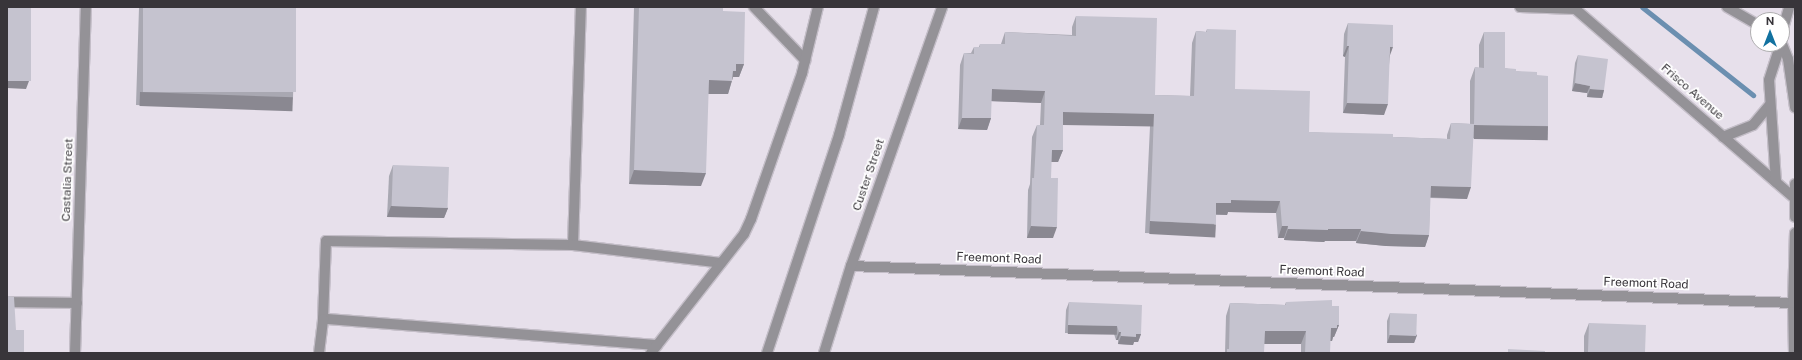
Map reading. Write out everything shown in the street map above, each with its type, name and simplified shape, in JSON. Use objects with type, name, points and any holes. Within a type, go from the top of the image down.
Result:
[{"type":"street","name":"Castalia Street","points":[[75,353],[86,7]]},
{"type":"street","points":[[573,245],[581,7]]},
{"type":"street","points":[[754,7],[805,60]]},
{"type":"street","points":[[323,319],[654,349],[744,234],[751,219],[805,60],[818,7]]},
{"type":"street","points":[[767,353],[839,135],[874,7]]},
{"type":"street","name":"Custer Street","points":[[824,353],[851,266],[942,7]]},
{"type":"street","points":[[1520,7],[1574,8]]},
{"type":"street","points":[[1727,7],[1750,20]]},
{"type":"street","name":"Frisco Avenue","points":[[1574,8],[1794,198]]},
{"type":"street","points":[[1776,182],[1769,80],[1779,52]]},
{"type":"street","points":[[1785,52],[1788,59],[1795,107]]},
{"type":"street","points":[[1723,137],[1753,125],[1770,105]]},
{"type":"street","points":[[1795,184],[1795,218]]},
{"type":"street","points":[[1794,353],[1793,303],[1795,233]]},
{"type":"street","points":[[319,353],[323,319],[326,241],[573,245],[721,263]]},
{"type":"street","name":"Freemont Road","points":[[851,266],[1793,303]]},
{"type":"street","points":[[7,302],[77,303]]},
{"type":"building","points":[[7,7],[31,7],[31,81],[7,81]]},
{"type":"building","points":[[143,7],[296,7],[296,92],[143,92]]},
{"type":"building","points":[[639,7],[723,7],[723,11],[745,12],[744,64],[736,64],[736,71],[733,71],[732,81],[709,80],[706,173],[634,170]]},
{"type":"building","points":[[1076,16],[1157,18],[1155,95],[1194,96],[1196,31],[1207,32],[1207,29],[1236,30],[1235,89],[1310,91],[1309,132],[1393,134],[1393,137],[1450,139],[1451,123],[1474,124],[1471,187],[1431,186],[1429,235],[1391,234],[1361,231],[1361,229],[1288,229],[1288,226],[1282,226],[1280,201],[1231,200],[1231,203],[1216,203],[1216,224],[1150,221],[1154,114],[1063,112],[1063,150],[1052,150],[1051,178],[1058,178],[1057,227],[1031,226],[1032,178],[1034,178],[1037,125],[1044,125],[1045,91],[992,89],[991,118],[962,118],[964,53],[974,54],[974,47],[980,47],[980,44],[1005,44],[1005,32],[1076,36]]},
{"type":"building","points":[[1348,23],[1393,25],[1393,47],[1390,47],[1388,104],[1347,103],[1349,46],[1347,46]]},
{"type":"building","points":[[1484,32],[1505,32],[1505,68],[1516,69],[1516,71],[1537,72],[1537,75],[1548,76],[1548,126],[1474,125],[1475,67],[1484,68]]},
{"type":"building","points":[[1578,55],[1608,59],[1604,90],[1590,89],[1590,86],[1575,83]]},
{"type":"building","points":[[393,165],[449,167],[448,208],[392,206]]},
{"type":"building","points":[[7,296],[14,297],[16,330],[24,330],[24,353],[7,353]]},
{"type":"building","points":[[1332,300],[1332,306],[1339,306],[1339,325],[1337,325],[1337,328],[1331,328],[1330,353],[1305,353],[1306,331],[1265,331],[1264,353],[1227,353],[1227,349],[1229,349],[1230,303],[1286,305],[1286,302]]},
{"type":"building","points":[[1069,302],[1142,305],[1141,334],[1136,334],[1136,337],[1121,336],[1121,332],[1119,332],[1117,326],[1068,325]]},
{"type":"building","points":[[1390,313],[1417,314],[1416,336],[1389,335]]},
{"type":"building","points":[[1589,323],[1646,325],[1645,353],[1588,353]]},
{"type":"building","points":[[1508,349],[1545,351],[1545,353],[1508,353]]},
{"type":"waterway","points":[[1642,7],[1753,95]]}]
